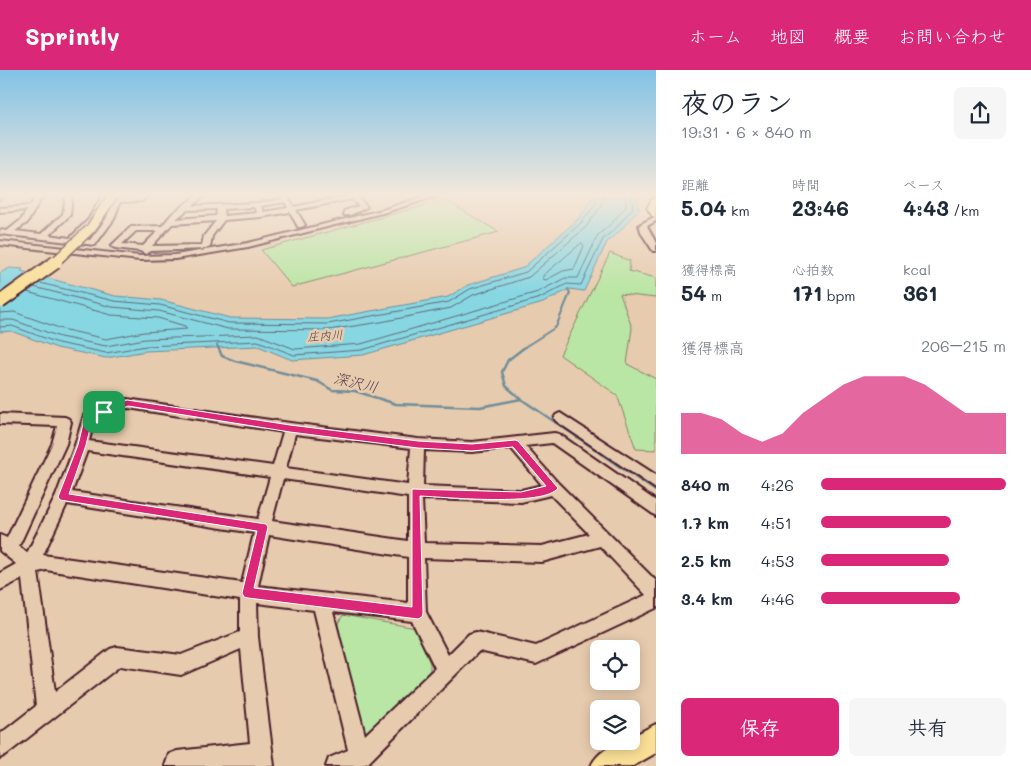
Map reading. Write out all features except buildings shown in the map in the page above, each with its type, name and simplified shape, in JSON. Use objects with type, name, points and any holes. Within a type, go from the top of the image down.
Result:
[{"type":"main road","points":[[0,302],[73,249],[92,227]]},
{"type":"main road","points":[[605,766],[656,738]]},
{"type":"street","points":[[10,232],[15,227]]},
{"type":"street","points":[[44,236],[53,227]]},
{"type":"street","points":[[72,240],[85,227]]},
{"type":"street","points":[[100,246],[107,227]]},
{"type":"street","points":[[100,246],[134,229],[147,227]]},
{"type":"street","points":[[145,249],[166,227]]},
{"type":"street","points":[[203,251],[208,236],[214,227]]},
{"type":"street","points":[[0,243],[203,251],[291,227]]},
{"type":"street","points":[[0,232],[72,240],[152,258],[266,241],[319,227]]},
{"type":"street","points":[[644,227],[656,249]]},
{"type":"street","points":[[100,246],[123,250],[125,248]]},
{"type":"street","points":[[47,711],[29,566],[63,497],[82,445],[88,418],[127,403],[290,428],[418,444],[472,447],[515,444],[554,438],[656,509]]},
{"type":"street","points":[[560,418],[656,483]]},
{"type":"street","points":[[0,419],[65,422],[59,444],[5,545],[29,566]]},
{"type":"street","points":[[176,766],[177,762],[262,759],[249,637],[248,593],[263,527],[290,428]]},
{"type":"street","points":[[418,444],[415,492],[418,613],[446,670]]},
{"type":"street","points":[[515,444],[554,488],[656,593]]},
{"type":"street","points":[[82,445],[415,492],[521,496],[554,488]]},
{"type":"street","points":[[63,497],[415,550],[542,554],[603,538]]},
{"type":"street","points":[[0,582],[29,566],[46,562],[248,593],[418,613]]},
{"type":"street","points":[[337,766],[360,755],[476,641],[536,655],[656,599]]},
{"type":"street","points":[[320,602],[360,755]]},
{"type":"street","points":[[0,747],[117,656],[181,665],[249,637]]},
{"type":"green space","points":[[344,227],[491,227],[499,232],[292,287],[261,250]]},
{"type":"green space","points":[[610,253],[630,261],[629,271],[656,278],[656,298],[620,294],[632,328],[627,364],[656,379],[656,450],[636,449],[617,395],[560,355]]},
{"type":"green space","points":[[343,615],[416,628],[430,664],[430,670],[371,736],[361,731],[338,624]]},
{"type":"water","name":"庄内川","points":[[568,227],[623,227],[607,242],[584,291],[569,289],[543,303],[363,355],[292,360],[258,346],[146,351],[106,358],[57,348],[11,331],[0,332],[0,273],[10,268],[23,269],[21,271],[115,296],[161,300],[230,318],[327,319],[448,297],[468,285],[523,268]]},
{"type":"waterway","name":"深沢川","points":[[523,348],[556,327],[570,293],[568,289]]},
{"type":"waterway","name":"深沢川","points":[[218,347],[222,356],[235,361],[317,381],[332,390],[355,391],[396,404],[480,407],[521,399]]},
{"type":"waterway","name":"深沢川","points":[[521,399],[506,386],[502,372],[508,360],[525,347]]},
{"type":"waterway","name":"深沢川","points":[[521,399],[605,456]]},
{"type":"waterway","name":"深沢川","points":[[603,455],[656,491]]},
{"type":"route","points":[[127,403],[290,428],[418,444],[472,447],[515,444],[554,488],[521,496],[415,492],[418,613],[248,593],[263,527],[63,497],[82,445],[88,418],[104,412],[127,403]]}]
